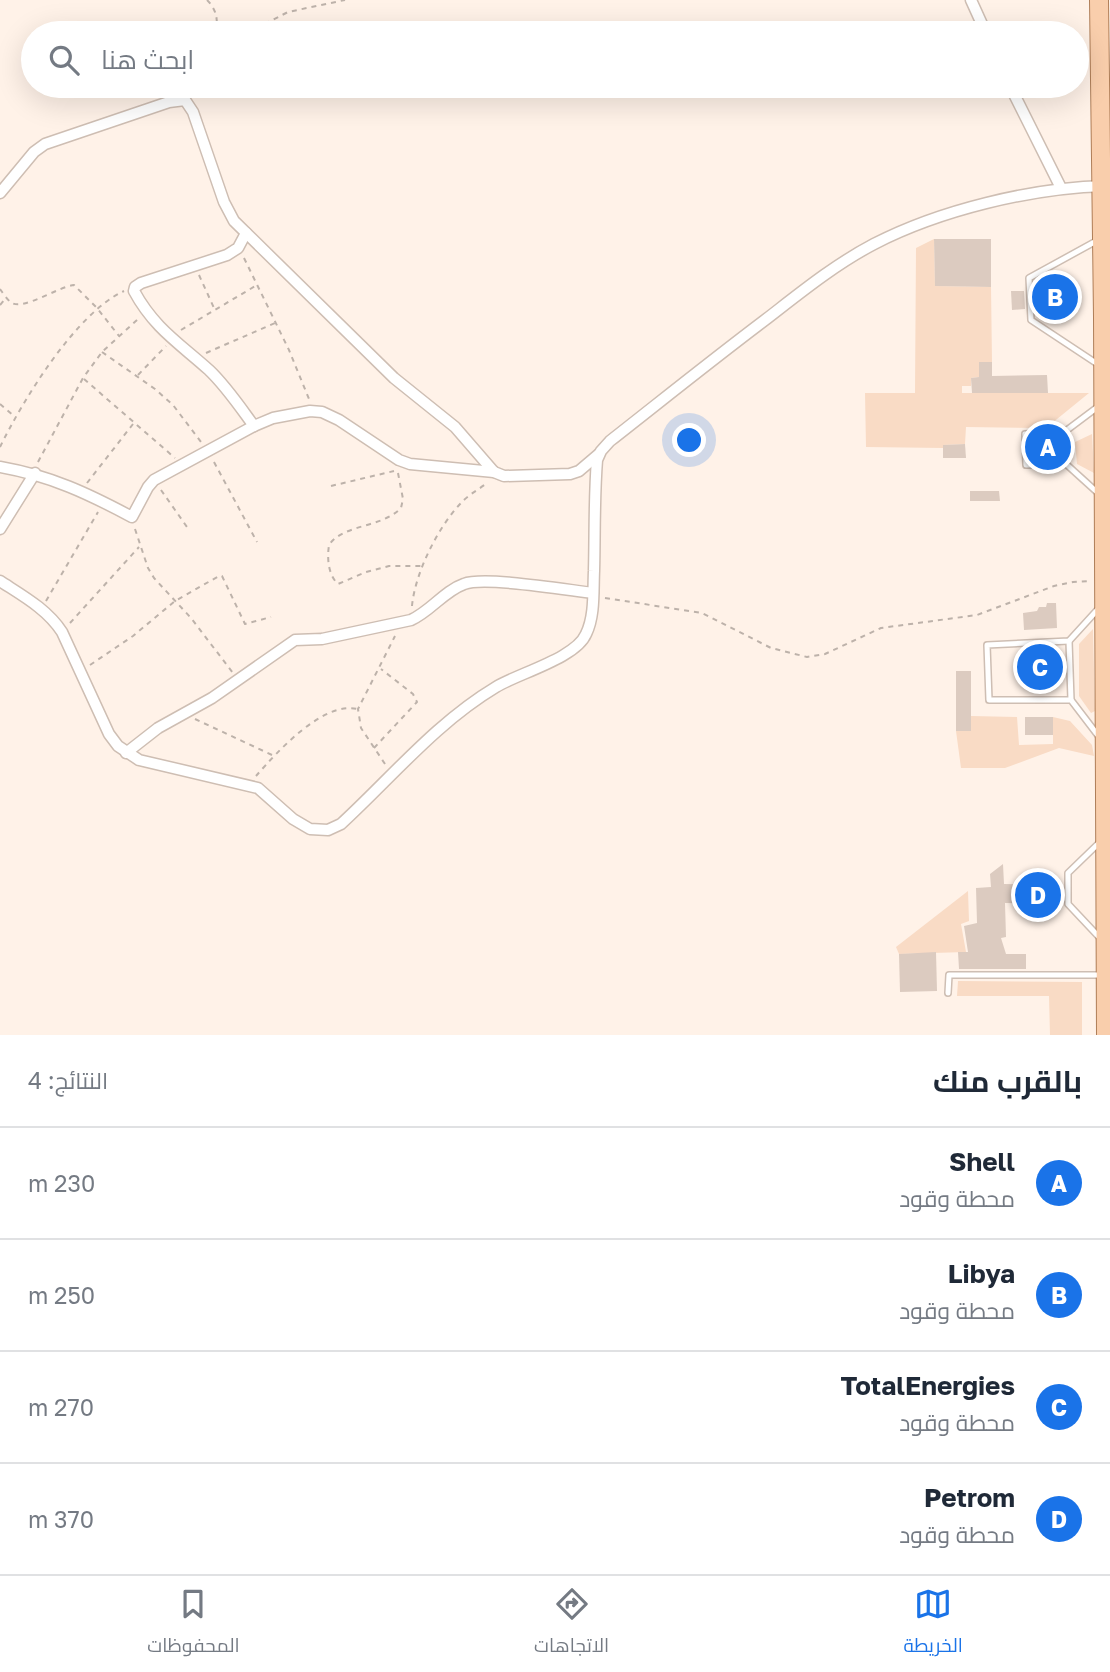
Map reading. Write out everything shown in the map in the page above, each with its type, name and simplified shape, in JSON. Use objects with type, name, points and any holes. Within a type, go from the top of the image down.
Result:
[{"type":"main road","points":[[1099,0],[1106,186],[1106,1035]]},
{"type":"street","points":[[971,0],[981,21]]},
{"type":"street","points":[[1016,98],[1061,188]]},
{"type":"street","points":[[0,193],[30,157],[45,144],[169,102],[183,100],[193,112],[227,209],[246,233],[394,378],[456,427],[497,473]]},
{"type":"street","points":[[0,467],[35,473],[80,491],[132,517],[154,480],[254,426],[273,418],[314,411],[326,414],[358,432],[402,462],[497,473],[570,474],[579,471],[610,442],[822,275],[875,244],[930,222],[1030,192],[1106,186]]},
{"type":"street","points":[[246,233],[238,248],[227,255],[194,264],[134,288],[147,312],[171,338],[218,379],[254,426]]},
{"type":"street","points":[[0,581],[54,619],[109,734],[126,753],[139,760],[258,788],[293,819],[310,829],[328,830],[341,824],[392,771],[445,723],[478,698],[513,677],[577,647],[588,632],[593,594],[599,454]]},
{"type":"street","points":[[0,529],[35,473]]},
{"type":"street","points":[[126,753],[158,728],[237,680],[295,640],[322,639],[406,621],[422,614],[461,585],[474,581],[593,594]]},
{"type":"lane","points":[[1104,369],[1031,320],[1029,278],[1106,239]]},
{"type":"lane","points":[[1104,402],[1063,433],[1025,434],[1026,465],[1066,464],[1104,498]]},
{"type":"lane","points":[[1071,699],[989,700],[987,645],[1069,641],[1105,602]]},
{"type":"lane","points":[[1069,641],[1071,699],[1105,744]]},
{"type":"lane","points":[[1105,837],[1068,873],[1068,904],[1106,945]]},
{"type":"lane","points":[[948,993],[949,975],[1106,975]]},
{"type":"path","points":[[207,0],[213,6],[218,21]]},
{"type":"path","points":[[270,21],[288,12],[345,0]]},
{"type":"path","points":[[238,248],[276,323],[314,411]]},
{"type":"path","points":[[194,264],[215,309]]},
{"type":"path","points":[[0,289],[12,302],[22,305],[74,285],[119,336]]},
{"type":"path","points":[[138,376],[171,338],[258,285]]},
{"type":"path","points":[[0,447],[15,417],[51,365],[97,308],[111,298],[134,288]]},
{"type":"path","points":[[0,305],[6,297]]},
{"type":"path","points":[[35,473],[44,449],[83,378],[102,352],[147,312]]},
{"type":"path","points":[[194,359],[276,323]]},
{"type":"path","points":[[102,352],[138,376],[173,405],[208,452],[257,542]]},
{"type":"path","points":[[83,378],[184,464]]},
{"type":"path","points":[[0,404],[15,417]]},
{"type":"path","points":[[80,491],[134,423]]},
{"type":"path","points":[[331,486],[398,469],[403,499],[401,508],[394,515],[340,534],[330,542],[328,562],[337,583],[388,566],[422,566]]},
{"type":"path","points":[[392,771],[360,728],[358,709],[406,621],[422,566],[460,504],[497,473]]},
{"type":"path","points":[[154,480],[187,527]]},
{"type":"path","points":[[42,608],[104,503]]},
{"type":"path","points":[[132,517],[140,546],[154,578],[223,657],[237,680]]},
{"type":"path","points":[[62,632],[140,546]]},
{"type":"path","points":[[80,672],[133,636],[176,601],[221,575],[246,624],[271,617]]},
{"type":"path","points":[[593,594],[702,613],[771,648],[807,657],[825,654],[890,625],[976,615],[1065,583],[1105,582]]},
{"type":"path","points":[[374,749],[417,702],[413,694],[380,668]]},
{"type":"path","points":[[248,785],[273,756],[307,726],[337,708],[358,709]]},
{"type":"path","points":[[183,714],[273,756]]},
{"type":"shaded area","points":[[934,239],[935,286],[991,287],[992,362],[979,362],[979,377],[971,378],[971,386],[962,386],[962,393],[1089,393],[1046,428],[966,427],[965,444],[943,445],[943,448],[866,447],[865,393],[915,393],[916,248]]},
{"type":"shaded area","points":[[1092,434],[1094,473],[1077,464],[1075,442]]},
{"type":"shaded area","points":[[1093,629],[1095,711],[1091,713],[1079,696],[1079,644]]},
{"type":"shaded area","points":[[971,716],[1017,717],[1019,745],[1053,744],[1053,717],[1070,721],[1092,745],[1094,756],[1059,748],[1005,768],[961,768],[956,731],[971,731]]},
{"type":"shaded area","points":[[968,891],[969,921],[961,924],[966,952],[899,954],[896,947]]},
{"type":"shaded area","points":[[958,981],[1082,982],[1082,1035],[1050,1035],[1049,996],[957,996]]},
{"type":"building","points":[[934,239],[991,239],[991,287],[935,286]]},
{"type":"building","points":[[1074,290],[1075,303],[1035,303],[1035,291]]},
{"type":"building","points":[[1011,291],[1024,291],[1025,309],[1012,310]]},
{"type":"building","points":[[979,362],[992,362],[992,376],[1047,375],[1048,393],[972,393],[971,378],[979,377]]},
{"type":"building","points":[[1032,440],[1060,441],[1060,454],[1032,454]]},
{"type":"building","points":[[965,444],[966,458],[943,458],[943,445]]},
{"type":"building","points":[[970,491],[999,491],[1000,501],[970,501]]},
{"type":"building","points":[[1047,603],[1056,603],[1057,628],[1024,630],[1023,613],[1037,611],[1039,607],[1046,607]]},
{"type":"building","points":[[1024,660],[1057,662],[1057,674],[1023,673]]},
{"type":"building","points":[[956,671],[971,671],[971,731],[956,731]]},
{"type":"building","points":[[1025,717],[1053,717],[1053,735],[1025,735]]},
{"type":"building","points":[[1003,864],[1004,884],[1056,885],[1056,904],[1005,903],[1006,937],[1001,938],[1006,954],[1026,954],[1026,969],[959,969],[958,952],[968,952],[964,926],[977,923],[976,888],[991,887],[990,874]]},
{"type":"building","points":[[936,952],[937,991],[900,992],[899,954]]},
{"type":"place","name":"Libya","points":[[1055,297]]},
{"type":"place","name":"Shell","points":[[1048,447]]},
{"type":"place","name":"TotalEnergies","points":[[1040,667]]},
{"type":"place","name":"Petrom","points":[[1038,895]]}]
